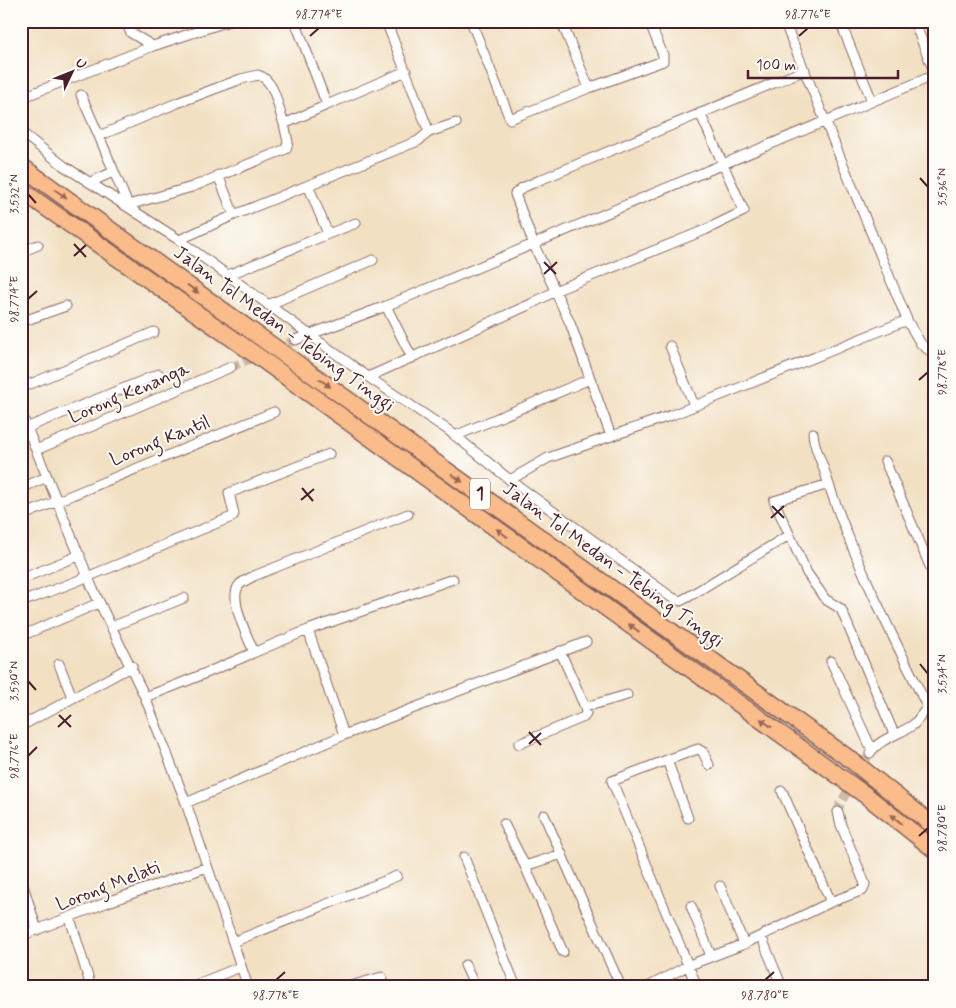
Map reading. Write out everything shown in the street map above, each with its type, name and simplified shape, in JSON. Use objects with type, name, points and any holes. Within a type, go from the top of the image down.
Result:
[{"type":"highway","name":"Jalan Tol Medan - Tebing Tinggi","points":[[21,166],[852,760],[935,826]]},
{"type":"highway","name":"Jalan Tol Medan - Tebing Tinggi","points":[[21,190],[263,360],[860,791],[935,850]]},
{"type":"street","points":[[125,21],[131,33],[153,46]]},
{"type":"street","points":[[21,98],[112,64],[153,46],[229,21]]},
{"type":"street","points":[[295,21],[327,104]]},
{"type":"street","points":[[386,21],[429,132]]},
{"type":"street","points":[[471,21],[510,119],[590,88],[650,68],[662,61],[663,55],[649,21]]},
{"type":"street","points":[[561,21],[590,88]]},
{"type":"street","points":[[784,21],[908,322],[921,344],[935,355]]},
{"type":"street","points":[[840,21],[872,101]]},
{"type":"street","points":[[295,340],[386,306],[935,74],[914,21]]},
{"type":"street","points":[[611,436],[557,290],[534,244],[515,194],[522,188],[805,70]]},
{"type":"street","points":[[284,124],[406,71]]},
{"type":"street","points":[[99,136],[177,103],[241,79],[258,75],[266,79],[272,89],[284,124],[288,142],[286,149],[192,187],[128,205]]},
{"type":"street","points":[[82,95],[128,205]]},
{"type":"street","points":[[368,377],[557,290],[704,230],[744,211],[721,164],[700,113]]},
{"type":"street","points":[[179,240],[234,215],[418,141],[429,132],[456,122]]},
{"type":"street","points":[[21,132],[64,166],[128,205],[179,240],[368,377],[455,436],[510,480],[671,597],[680,600],[789,535]]},
{"type":"street","points":[[90,182],[114,172]]},
{"type":"street","points":[[218,175],[234,215]]},
{"type":"street","points":[[308,185],[328,234]]},
{"type":"street","points":[[228,275],[356,222]]},
{"type":"street","points":[[21,252],[38,245]]},
{"type":"street","points":[[268,304],[373,260]]},
{"type":"street","points":[[21,322],[66,306]]},
{"type":"street","points":[[386,306],[412,358]]},
{"type":"street","points":[[510,480],[548,458],[780,373],[865,335],[902,322],[908,322]]},
{"type":"street","points":[[21,388],[154,332]]},
{"type":"street","points":[[670,346],[694,406]]},
{"type":"street","name":"Lorong Kenanga","points":[[37,449],[232,368]]},
{"type":"street","points":[[24,429],[159,374]]},
{"type":"street","points":[[455,436],[590,379]]},
{"type":"street","name":"Lorong Kantil","points":[[21,516],[274,412]]},
{"type":"street","points":[[21,413],[24,429],[37,449],[99,603],[146,697],[186,803],[248,987]]},
{"type":"street","points":[[813,433],[816,452],[829,484],[833,500],[880,609],[931,705],[912,725],[894,734],[871,752],[831,661]]},
{"type":"street","points":[[21,602],[88,578],[123,561],[232,517],[234,514],[229,492],[329,454]]},
{"type":"street","points":[[886,460],[935,578]]},
{"type":"street","points":[[21,488],[47,477]]},
{"type":"street","points":[[829,484],[774,501],[803,567],[825,599],[841,609],[894,734]]},
{"type":"street","points":[[254,652],[236,602],[236,590],[240,584],[254,576],[408,514]]},
{"type":"street","points":[[21,579],[80,555]]},
{"type":"street","points":[[146,697],[212,672],[308,630],[453,579]]},
{"type":"street","points":[[112,627],[184,598]]},
{"type":"street","points":[[21,636],[99,603]]},
{"type":"street","points":[[308,630],[344,735]]},
{"type":"street","points":[[186,803],[344,735],[586,642]]},
{"type":"street","points":[[519,744],[584,717],[586,713],[560,651]]},
{"type":"street","points":[[59,664],[72,698]]},
{"type":"street","points":[[21,726],[132,666]]},
{"type":"street","points":[[585,707],[627,695]]},
{"type":"street","points":[[697,987],[612,781],[698,749],[703,752],[709,765]]},
{"type":"street","points":[[667,760],[688,818]]},
{"type":"street","points":[[782,791],[832,902]]},
{"type":"street","points":[[648,987],[687,966],[744,944],[832,902],[861,891],[865,887],[838,812]]},
{"type":"street","points":[[544,815],[621,987]]},
{"type":"street","points":[[504,824],[563,952]]},
{"type":"street","points":[[525,866],[562,854]]},
{"type":"street","points":[[464,857],[516,987]]},
{"type":"street","name":"Lorong Melati","points":[[21,936],[108,902],[207,867]]},
{"type":"street","points":[[232,942],[397,876]]},
{"type":"street","points":[[21,879],[37,930]]},
{"type":"street","points":[[720,886],[744,944]]},
{"type":"street","points":[[691,906],[711,956]]},
{"type":"street","points":[[70,918],[92,987]]},
{"type":"street","points":[[760,936],[782,987]]},
{"type":"street","points":[[465,965],[475,987]]},
{"type":"street","points":[[190,987],[240,967]]},
{"type":"street","points":[[348,987],[382,977]]},
{"type":"tunnel","points":[[275,349],[295,340]]},
{"type":"tunnel","points":[[231,367],[258,356]]},
{"type":"tunnel","points":[[838,812],[840,804],[870,753]]}]
